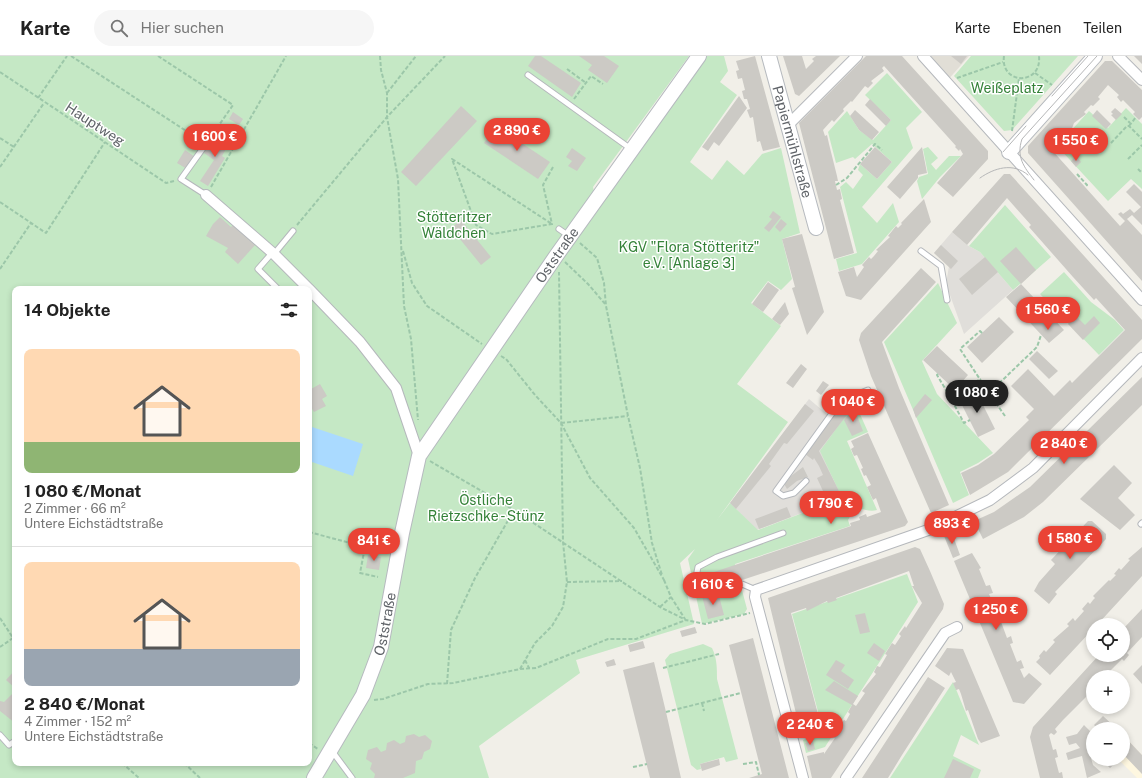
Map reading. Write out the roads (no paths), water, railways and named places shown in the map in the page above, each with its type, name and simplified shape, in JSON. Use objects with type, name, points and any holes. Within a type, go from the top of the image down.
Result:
[{"type":"street","name":"Oststraße","points":[[314,778],[327,752],[363,695],[381,647],[401,538],[419,456],[491,350],[558,257],[564,232],[632,150],[699,56]]},
{"type":"street","name":"Papiermühlstraße","points":[[769,56],[789,124],[816,228]]},
{"type":"street","points":[[789,124],[856,56]]},
{"type":"street","points":[[923,56],[1142,300]]},
{"type":"street","points":[[1009,152],[1095,56]]},
{"type":"street","points":[[1118,56],[1142,80]]},
{"type":"street","points":[[206,195],[273,254],[306,286]]},
{"type":"street","points":[[312,292],[360,342],[396,388],[419,456]]},
{"type":"street","points":[[803,778],[760,611],[755,597],[756,590],[928,530],[990,500],[1033,468],[1142,358]]},
{"type":"street","points":[[846,778],[944,633],[957,626]]},
{"type":"lane","points":[[528,76],[632,150]]},
{"type":"lane","points":[[206,144],[181,179],[206,195]]},
{"type":"lane","points":[[275,286],[258,269],[293,231]]},
{"type":"lane","points":[[920,251],[941,266],[947,300]]},
{"type":"lane","points":[[806,481],[790,494],[782,496],[776,491],[841,400],[868,390]]},
{"type":"lane","points":[[756,590],[742,584],[710,592],[700,585],[697,572],[698,567],[717,557],[783,533]]},
{"type":"lane","points":[[0,736],[9,745],[12,742]]},
{"type":"lane","points":[[327,752],[352,778]]},
{"type":"water","points":[[312,427],[363,444],[353,476],[312,462]]},
{"type":"tram line","points":[[1052,96],[1088,56]]},
{"type":"tram line","points":[[1034,180],[1022,161],[1020,151],[1022,139],[1097,56]]},
{"type":"tram line","points":[[1003,152],[1026,126]]},
{"type":"tram line","points":[[980,178],[991,171],[1004,168],[1016,169],[1028,175]]},
{"type":"park label","name":"Weißeplatz","points":[[1007,88]]},
{"type":"park label","name":"Stötteritzer Wäldchen","points":[[454,226]]},
{"type":"park label","name":"KGV \"Flora Stötteritz\" e.V. [Anlage 3]","points":[[689,256]]},
{"type":"park label","name":"Östliche Rietzschke - Stünz","points":[[486,508]]}]
